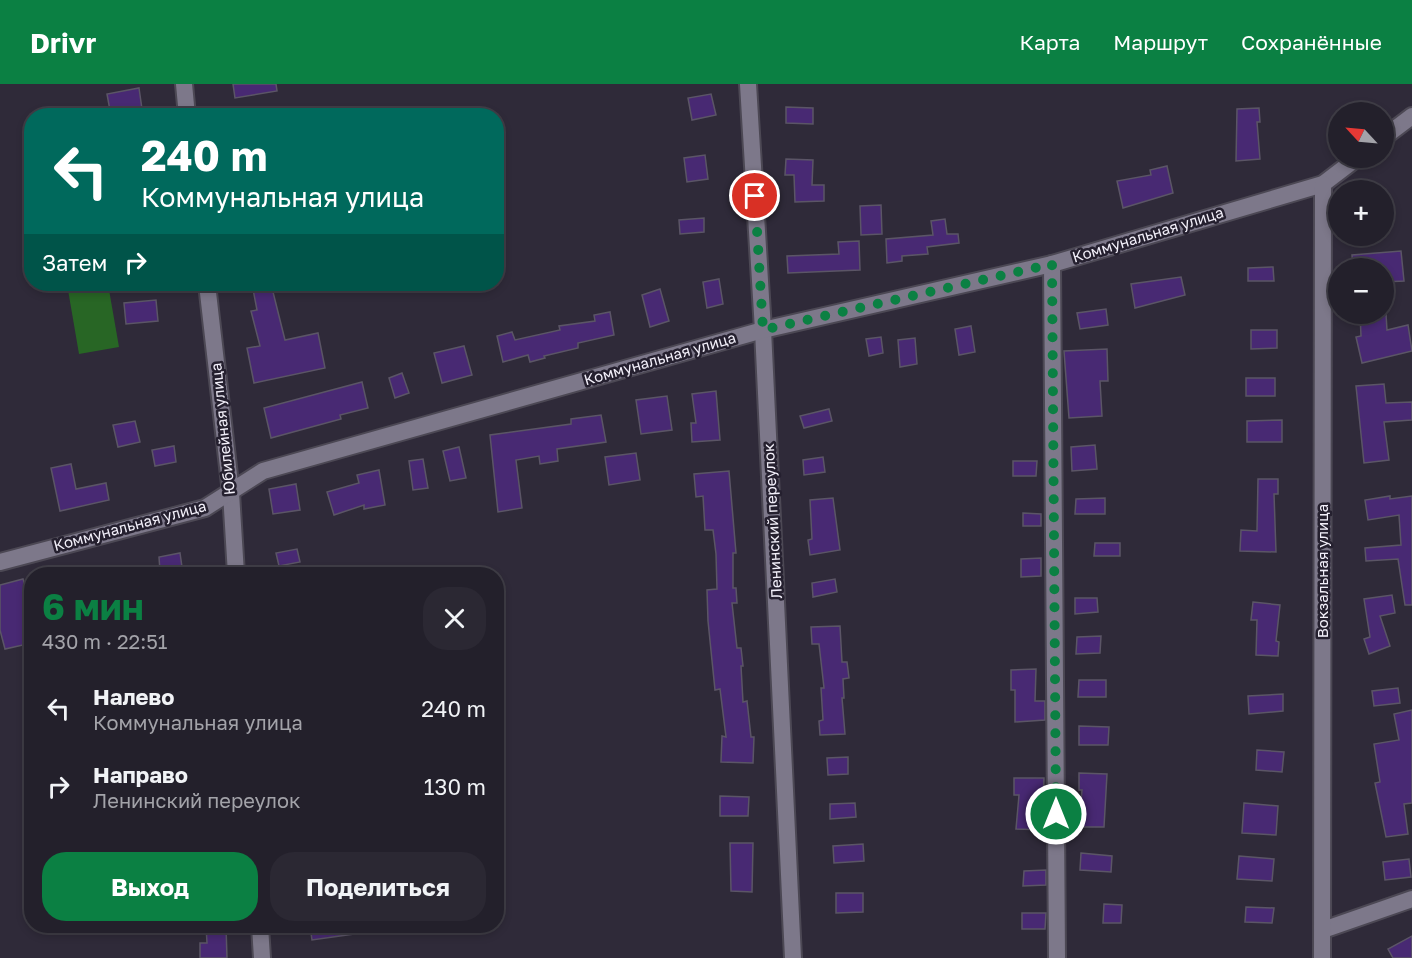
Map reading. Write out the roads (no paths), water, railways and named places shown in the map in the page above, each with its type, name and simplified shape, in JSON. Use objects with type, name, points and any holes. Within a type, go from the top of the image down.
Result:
[{"type":"street","points":[[184,84],[186,108]]},
{"type":"street","name":"Ленинский переулок","points":[[748,84],[763,330],[794,958]]},
{"type":"street","points":[[1394,130],[1412,116]]},
{"type":"street","name":"Коммунальная улица","points":[[0,562],[205,508],[263,471],[763,330],[1052,264],[1323,184],[1344,168]]},
{"type":"street","name":"Вокзальная улица","points":[[1322,958],[1323,184]]},
{"type":"street","points":[[1052,264],[1057,958]]},
{"type":"street","name":"Юбилейная улица","points":[[208,291],[231,493],[236,567]]},
{"type":"street","points":[[1323,930],[1412,899]]},
{"type":"street","points":[[260,933],[262,958]]}]
